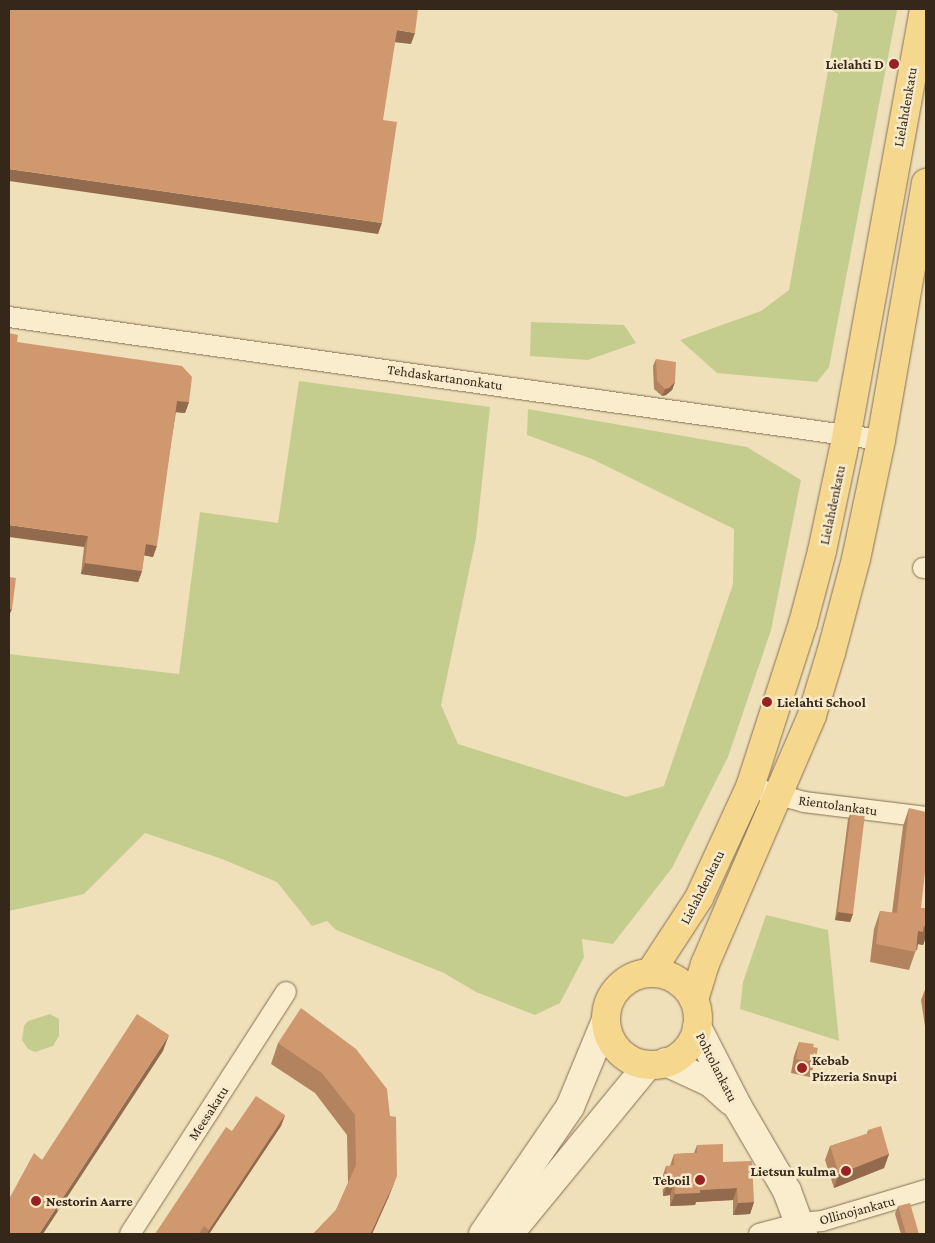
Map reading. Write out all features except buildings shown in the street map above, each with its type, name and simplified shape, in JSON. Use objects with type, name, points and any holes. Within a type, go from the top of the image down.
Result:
[{"type":"main road","name":"Lielahdenkatu","points":[[650,973],[694,906],[750,787],[803,623],[822,551],[847,433],[924,9]]},
{"type":"main road","points":[[509,1234],[657,1064],[686,1049],[697,1027],[694,1000],[705,964],[780,794],[812,715],[831,653],[856,559],[881,440],[926,183]]},
{"type":"main road","points":[[483,1234],[570,1107],[606,1020],[608,1003],[616,989],[629,979],[650,973],[677,981],[694,1000]]},
{"type":"main road","points":[[606,1020],[610,1038],[622,1054],[657,1064]]},
{"type":"main road","name":"Pohtolankatu","points":[[697,1027],[738,1107],[770,1160],[802,1228]]},
{"type":"main road","name":"Pohtolankatu","points":[[657,1064],[711,1083],[738,1107]]},
{"type":"street","name":"Tehdaskartanonkatu","points":[[9,317],[847,433],[881,440]]},
{"type":"street","name":"Rientolankatu","points":[[750,787],[804,802],[926,817]]},
{"type":"street","name":"Meesakatu","points":[[130,1234],[286,992]]},
{"type":"street","name":"Ollinojankatu","points":[[759,1234],[802,1228],[926,1190]]},
{"type":"green space","points":[[830,9],[897,10],[829,367],[817,382],[717,373],[680,340],[761,311],[789,290],[838,14]]},
{"type":"green space","points":[[531,322],[624,325],[636,343],[588,360],[530,356]]},
{"type":"green space","points":[[299,381],[490,407],[476,538],[441,705],[458,744],[626,797],[664,786],[733,584],[734,529],[592,459],[527,435],[528,409],[747,447],[801,480],[771,630],[728,757],[672,868],[613,944],[582,939],[584,957],[560,1003],[535,1015],[476,992],[444,973],[336,930],[327,921],[312,926],[277,882],[222,859],[145,833],[84,894],[9,911],[9,654],[179,674],[200,512],[278,523]]},
{"type":"green space","points":[[766,915],[828,930],[839,1041],[740,1009],[743,982]]},
{"type":"green space","points":[[50,1014],[59,1019],[59,1036],[53,1046],[35,1052],[28,1049],[22,1040],[24,1026],[28,1021]]},
{"type":"place","name":"Lielahti D","points":[[894,64]]},
{"type":"place","name":"Lielahti School","points":[[767,702]]},
{"type":"place","name":"Kebab Pizzeria Snupi","points":[[802,1068]]},
{"type":"place","name":"Lietsun kulma","points":[[846,1171]]},
{"type":"place","name":"Teboil","points":[[700,1180]]},
{"type":"place","name":"Nestorin Aarre","points":[[36,1201]]}]
